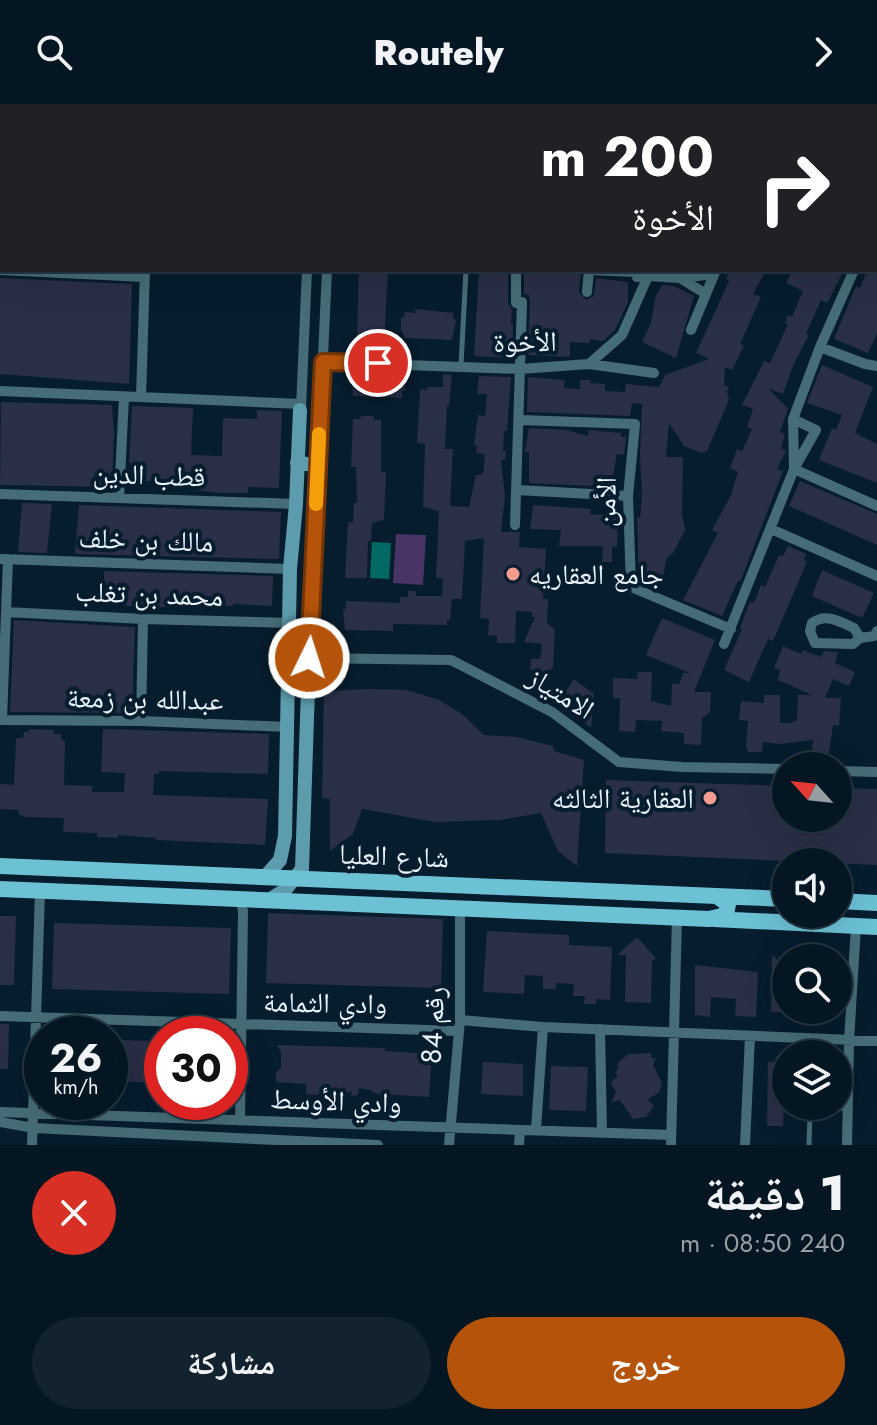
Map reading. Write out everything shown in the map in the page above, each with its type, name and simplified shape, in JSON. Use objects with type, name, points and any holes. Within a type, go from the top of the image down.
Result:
[{"type":"main road","points":[[265,877],[280,860],[285,836],[290,569],[300,407]]},
{"type":"main road","points":[[297,463],[317,465]]},
{"type":"main road","points":[[269,900],[285,890],[302,869],[309,658]]},
{"type":"main road","points":[[285,836],[293,842],[303,838]]},
{"type":"main road","name":"شارع العليا","points":[[0,866],[772,899]]},
{"type":"main road","name":"شارع العليا","points":[[0,889],[877,927]]},
{"type":"main road","points":[[709,919],[726,915],[728,904],[722,899]]},
{"type":"main road","points":[[852,902],[877,903]]},
{"type":"street","points":[[72,272],[145,274],[141,397]]},
{"type":"street","points":[[0,391],[300,407],[307,272]]},
{"type":"street","points":[[309,658],[327,272]]},
{"type":"street","points":[[515,525],[522,302],[516,303],[516,272]]},
{"type":"street","points":[[587,292],[589,272]]},
{"type":"street","points":[[636,272],[643,280],[715,272]]},
{"type":"street","points":[[691,330],[715,272]]},
{"type":"street","points":[[794,469],[793,419],[853,272]]},
{"type":"street","points":[[680,278],[706,294]]},
{"type":"street","name":"الأخوة","points":[[323,362],[520,369],[589,364],[622,335],[643,280]]},
{"type":"street","points":[[820,347],[877,366]]},
{"type":"street","points":[[589,364],[654,373]]},
{"type":"street","points":[[119,498],[124,397]]},
{"type":"street","points":[[724,644],[794,469],[816,430],[793,419]]},
{"type":"street","name":"الأمن","points":[[520,420],[635,424],[628,496],[631,587],[731,629]]},
{"type":"street","points":[[794,469],[877,506]]},
{"type":"street","points":[[517,490],[628,496]]},
{"type":"street","name":"قطب الدين","points":[[0,494],[296,504]]},
{"type":"street","points":[[771,529],[877,576]]},
{"type":"street","points":[[1,720],[6,612],[4,559]]},
{"type":"street","name":"مالك بن خلف","points":[[4,559],[290,569]]},
{"type":"street","name":"محمد بن تغلب","points":[[6,612],[290,623]]},
{"type":"street","points":[[860,638],[854,628],[829,618],[820,617],[812,623],[810,631],[815,643],[853,644],[860,638],[874,636],[877,631]]},
{"type":"street","points":[[141,721],[143,619]]},
{"type":"street","name":"الامتياز","points":[[309,658],[451,660],[552,712],[619,762],[772,769]]},
{"type":"street","name":"عبدالله بن زمعة","points":[[1,720],[141,721],[288,727]]},
{"type":"street","points":[[852,771],[877,772]]},
{"type":"street","points":[[36,1016],[40,891]]},
{"type":"street","points":[[240,898],[243,911],[243,1016]]},
{"type":"street","name":"رقم 84","points":[[449,1145],[459,1026],[460,908]]},
{"type":"street","points":[[671,1140],[677,918]]},
{"type":"street","points":[[849,1040],[856,926]]},
{"type":"street","name":"وادي الثمامة","points":[[0,1016],[24,1016]]},
{"type":"street","name":"وادي الثمامة","points":[[248,1025],[543,1027],[829,1040]]},
{"type":"street","points":[[536,1129],[543,1027]]},
{"type":"street","points":[[600,1029],[602,1133]]},
{"type":"street","points":[[745,1145],[750,1036]]},
{"type":"street","name":"وادي الثمامة","points":[[852,1041],[877,1041]]},
{"type":"street","name":"وادي الأوسط","points":[[0,1112],[24,1114]]},
{"type":"street","name":"وادي الأوسط","points":[[128,1117],[450,1129],[585,1130],[671,1140]]},
{"type":"street","points":[[32,1145],[33,1120]]},
{"type":"street","points":[[847,1145],[848,1120]]},
{"type":"street","name":"وادي الأوسط","points":[[0,1122],[34,1128],[240,1141],[378,1145]]},
{"type":"street","points":[[519,1145],[520,1130]]},
{"type":"street","points":[[585,1130],[585,1145]]},
{"type":"lane","points":[[461,365],[466,272]]},
{"type":"lane","points":[[809,1145],[810,1120]]},
{"type":"shaded area","points":[[396,534],[426,535],[423,585],[393,583]]},
{"type":"shaded area","points":[[372,542],[391,543],[389,579],[370,578]]},
{"type":"building","points":[[359,272],[388,272],[384,340],[378,340],[378,343],[357,339]]},
{"type":"building","points":[[479,272],[508,272],[508,303],[513,324],[512,358],[474,356]]},
{"type":"building","points":[[524,272],[581,272],[579,292],[586,300],[594,296],[596,278],[628,282],[628,302],[615,330],[603,341],[570,342],[570,357],[528,355],[530,302],[529,295],[524,294]]},
{"type":"building","points":[[729,272],[765,272],[753,294],[761,297],[740,344],[744,346],[732,370],[725,367],[724,385],[729,387],[729,400],[707,451],[702,453],[684,446],[669,423],[666,457],[683,457],[682,514],[685,530],[673,553],[666,559],[663,579],[639,578],[637,518],[640,518],[642,494],[642,404],[632,403],[630,416],[527,412],[528,377],[565,380],[564,388],[580,389],[580,380],[605,384],[605,391],[625,392],[626,384],[659,387],[665,375],[709,359],[696,353],[729,281],[726,279]]},
{"type":"building","points":[[791,272],[843,272],[827,303],[821,300],[783,394],[768,388],[788,409],[780,432],[785,434],[781,448],[786,451],[777,469],[783,471],[741,580],[722,616],[683,600],[718,533],[712,530],[731,495],[738,472],[730,468],[737,449],[742,451],[752,429],[747,427],[753,409],[742,405],[764,361],[770,363],[788,324],[785,323],[788,315],[792,317],[803,291],[786,283]]},
{"type":"building","points":[[877,272],[877,333],[868,353],[834,339],[856,286],[860,288],[866,274]]},
{"type":"building","points":[[0,278],[132,284],[129,384],[0,374]]},
{"type":"building","points":[[662,285],[674,286],[694,296],[676,358],[642,342]]},
{"type":"building","points":[[415,309],[453,313],[456,320],[452,340],[405,338],[401,318],[405,312],[416,313]]},
{"type":"building","points":[[822,365],[873,387],[855,433],[877,444],[877,483],[819,460],[832,428],[836,430],[842,415],[807,403]]},
{"type":"building","points":[[355,371],[403,373],[405,391],[402,391],[402,398],[353,396],[352,375]]},
{"type":"building","points":[[443,374],[452,375],[445,446],[445,449],[453,449],[450,506],[469,507],[476,475],[483,474],[485,454],[476,453],[477,445],[474,445],[478,415],[485,416],[487,394],[477,394],[479,376],[511,377],[507,431],[504,431],[505,460],[501,460],[505,496],[501,532],[520,532],[519,547],[546,549],[543,599],[548,599],[547,623],[555,630],[553,667],[544,678],[538,675],[540,670],[530,670],[531,659],[540,659],[542,644],[524,642],[535,617],[532,617],[532,612],[516,611],[515,643],[497,643],[497,636],[488,635],[489,619],[480,618],[484,538],[465,541],[462,599],[452,599],[447,625],[393,624],[393,631],[345,630],[343,610],[346,601],[400,603],[400,597],[408,597],[408,591],[416,591],[416,596],[442,596],[443,578],[436,578],[439,511],[423,507],[425,444],[417,443],[420,389],[443,387]]},
{"type":"building","points":[[1,402],[112,405],[112,487],[0,485]]},
{"type":"building","points":[[132,406],[193,408],[191,455],[222,456],[223,418],[257,419],[257,410],[282,411],[279,488],[248,487],[248,493],[222,493],[193,490],[193,481],[144,481],[144,477],[137,477],[136,463],[129,463]]},
{"type":"building","points":[[361,416],[374,416],[374,420],[381,420],[381,472],[386,472],[384,520],[372,523],[367,578],[345,578],[348,522],[353,522],[354,503],[357,503],[356,467],[351,467],[353,419],[360,419]]},
{"type":"building","points":[[529,428],[566,430],[588,436],[589,430],[621,433],[621,437],[626,437],[624,455],[617,454],[611,487],[529,483],[529,452],[525,452]]},
{"type":"building","points":[[800,481],[877,514],[877,545],[789,506]]},
{"type":"building","points":[[22,503],[52,504],[47,553],[18,552]]},
{"type":"building","points":[[79,505],[281,512],[279,559],[75,554]]},
{"type":"building","points":[[533,505],[591,509],[590,514],[618,516],[617,547],[612,546],[612,562],[602,562],[603,546],[559,546],[561,530],[530,529]]},
{"type":"building","points":[[788,546],[806,554],[804,560],[807,562],[773,641],[768,639],[749,682],[724,670],[750,602],[754,603],[761,585],[765,587],[779,555],[783,556]]},
{"type":"building","points":[[822,570],[874,593],[862,618],[812,596]]},
{"type":"building","points":[[104,571],[273,576],[272,606],[215,606],[215,602],[189,600],[189,608],[126,606],[127,594],[104,594]]},
{"type":"building","points":[[662,618],[715,640],[694,692],[711,692],[710,712],[702,718],[701,745],[684,744],[684,733],[661,731],[662,721],[636,720],[635,732],[619,731],[620,698],[613,698],[613,678],[637,679],[638,672],[652,672],[651,701],[671,706],[672,684],[679,684],[683,673],[690,673],[646,655]]},
{"type":"building","points":[[14,620],[135,627],[132,713],[10,712]]},
{"type":"building","points":[[783,646],[801,654],[803,650],[821,657],[824,651],[838,652],[835,663],[855,672],[849,686],[833,679],[825,698],[841,698],[839,726],[833,725],[829,752],[812,752],[813,740],[779,744],[763,742],[762,752],[748,752],[748,721],[739,720],[741,701],[764,703],[764,695],[780,695],[780,723],[791,723],[797,720],[798,695],[812,695],[778,680],[780,670],[774,668]]},
{"type":"building","points":[[574,679],[594,694],[591,728],[559,702]]},
{"type":"building","points":[[407,690],[439,700],[462,714],[484,735],[517,737],[553,746],[554,751],[584,760],[577,866],[558,851],[541,813],[499,820],[435,822],[362,809],[353,834],[330,851],[330,799],[322,798],[324,691]]},
{"type":"building","points":[[29,729],[54,730],[54,734],[61,734],[61,739],[65,741],[64,785],[92,786],[92,792],[124,792],[125,773],[101,772],[103,729],[269,734],[268,774],[159,771],[159,774],[154,774],[153,795],[268,799],[265,845],[156,840],[118,835],[118,838],[97,837],[97,833],[63,832],[64,818],[26,817],[19,815],[19,810],[0,809],[0,784],[14,785],[16,738],[23,738],[24,732],[29,732]]},
{"type":"building","name":"العقارية الثالثه","points":[[606,780],[772,786],[772,832],[852,832],[852,788],[877,789],[877,865],[852,864],[852,848],[772,848],[772,860],[605,853]]},
{"type":"building","points":[[268,913],[443,919],[441,988],[266,983]]},
{"type":"building","points":[[0,916],[16,916],[14,985],[0,985]]},
{"type":"building","points":[[54,923],[231,928],[229,994],[52,989]]},
{"type":"building","points":[[487,931],[569,935],[569,945],[612,947],[610,1000],[596,999],[596,1004],[584,1004],[585,996],[573,996],[574,984],[556,983],[556,989],[543,989],[543,976],[525,975],[524,994],[483,992]]},
{"type":"building","points":[[637,937],[656,958],[652,961],[651,1003],[625,1002],[626,955],[617,955]]},
{"type":"building","points":[[695,965],[758,972],[756,1017],[735,1016],[736,999],[711,997],[710,1017],[695,1015]]},
{"type":"building","points":[[0,1024],[9,1024],[8,1069],[0,1069]]},
{"type":"building","points":[[128,1040],[144,1041],[144,1082],[128,1082]]},
{"type":"building","points":[[277,1045],[385,1048],[385,1051],[432,1054],[429,1097],[383,1094],[383,1097],[359,1088],[358,1095],[351,1096],[352,1091],[337,1096],[334,1088],[325,1088],[317,1095],[306,1094],[306,1084],[276,1082],[276,1073],[281,1068],[281,1052]]},
{"type":"building","points":[[651,1053],[651,1058],[656,1058],[653,1065],[662,1083],[659,1093],[648,1099],[654,1106],[646,1117],[633,1119],[620,1100],[611,1103],[616,1092],[611,1083],[618,1075],[615,1073],[617,1064],[628,1054]]},
{"type":"building","points":[[483,1062],[523,1064],[523,1096],[481,1094]]},
{"type":"building","points":[[768,1062],[772,1062],[772,1120],[783,1120],[783,1126],[767,1126]]},
{"type":"building","points":[[551,1066],[588,1067],[586,1111],[549,1110]]},
{"type":"slow traffic","points":[[316,504],[319,434]]},
{"type":"place","name":"جامع العقاريه","points":[[513,574]]},
{"type":"place","name":"العقارية الثالثه","points":[[710,798]]},
{"type":"route","points":[[309,658],[323,362],[378,363]]}]
